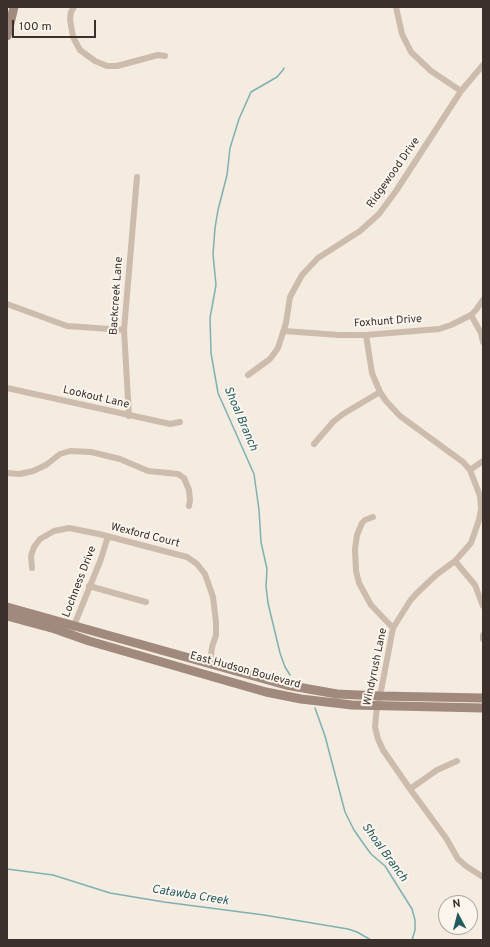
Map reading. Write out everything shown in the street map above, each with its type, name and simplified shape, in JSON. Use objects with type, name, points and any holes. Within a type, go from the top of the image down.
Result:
[{"type":"main road","points":[[7,36],[14,7]]},
{"type":"main road","name":"East Hudson Boulevard","points":[[7,607],[73,630],[89,641],[266,692],[329,703],[377,706],[483,708]]},
{"type":"main road","name":"East Hudson Boulevard","points":[[7,616],[73,630],[285,685],[337,694],[483,698]]},
{"type":"main road","points":[[205,674],[210,665]]},
{"type":"street","points":[[74,7],[71,12],[70,19],[73,37],[80,50],[99,63],[108,66],[117,66],[158,55],[165,56]]},
{"type":"street","points":[[396,7],[402,34],[411,52],[431,71],[461,91]]},
{"type":"street","name":"Ridgewood Drive","points":[[248,375],[265,364],[274,354],[281,341],[284,331],[290,297],[302,275],[318,258],[360,231],[379,214],[396,191],[461,91],[483,65]]},
{"type":"street","name":"Backcreek Lane","points":[[129,416],[124,330],[137,177]]},
{"type":"street","name":"Foxhunt Drive","points":[[284,331],[366,335],[439,329],[471,315],[483,300]]},
{"type":"street","points":[[7,304],[67,326],[124,330]]},
{"type":"street","points":[[471,315],[481,333],[483,342]]},
{"type":"street","name":"Windyrush Lane","points":[[366,335],[372,373],[380,392],[400,416],[457,457],[470,470],[480,496],[481,509],[479,520],[471,543],[455,561],[432,578],[416,594],[393,628],[377,706],[375,727],[378,739],[390,761],[446,838],[458,859],[483,877]]},
{"type":"street","name":"Lookout Lane","points":[[7,388],[129,416],[170,424],[180,422]]},
{"type":"street","points":[[314,444],[333,422],[343,414],[380,392]]},
{"type":"street","points":[[7,473],[20,474],[34,471],[60,454],[70,450],[91,452],[120,459],[148,471],[174,472],[178,474],[184,478],[189,490],[189,506]]},
{"type":"street","points":[[470,470],[483,462]]},
{"type":"street","points":[[373,517],[365,520],[357,535],[355,549],[356,571],[359,583],[371,605],[393,628]]},
{"type":"street","name":"Wexford Court","points":[[32,568],[31,556],[34,547],[40,539],[60,529],[75,529],[108,536],[187,557],[197,564],[205,574],[215,610],[216,635],[212,646],[210,665]]},
{"type":"street","name":"Lochness Drive","points":[[73,630],[89,586],[101,559],[108,536]]},
{"type":"street","points":[[455,561],[475,585],[483,606]]},
{"type":"street","points":[[89,586],[146,602]]},
{"type":"street","points":[[410,789],[437,770],[457,761]]},
{"type":"waterway","name":"Shoal Branch","points":[[284,68],[277,77],[251,92],[239,119],[230,148],[227,175],[215,228],[213,254],[216,285],[210,318],[211,353],[218,393],[254,474],[259,510],[261,542],[267,569],[266,586],[268,603],[280,653],[285,667],[290,675]]},
{"type":"waterway","name":"Shoal Branch","points":[[315,708],[325,736],[345,812],[354,830],[371,854],[385,866],[412,909],[415,920],[415,930],[412,940]]},
{"type":"waterway","name":"Catawba Creek","points":[[7,869],[53,875],[110,893],[164,902],[264,915],[348,929],[371,940]]}]
